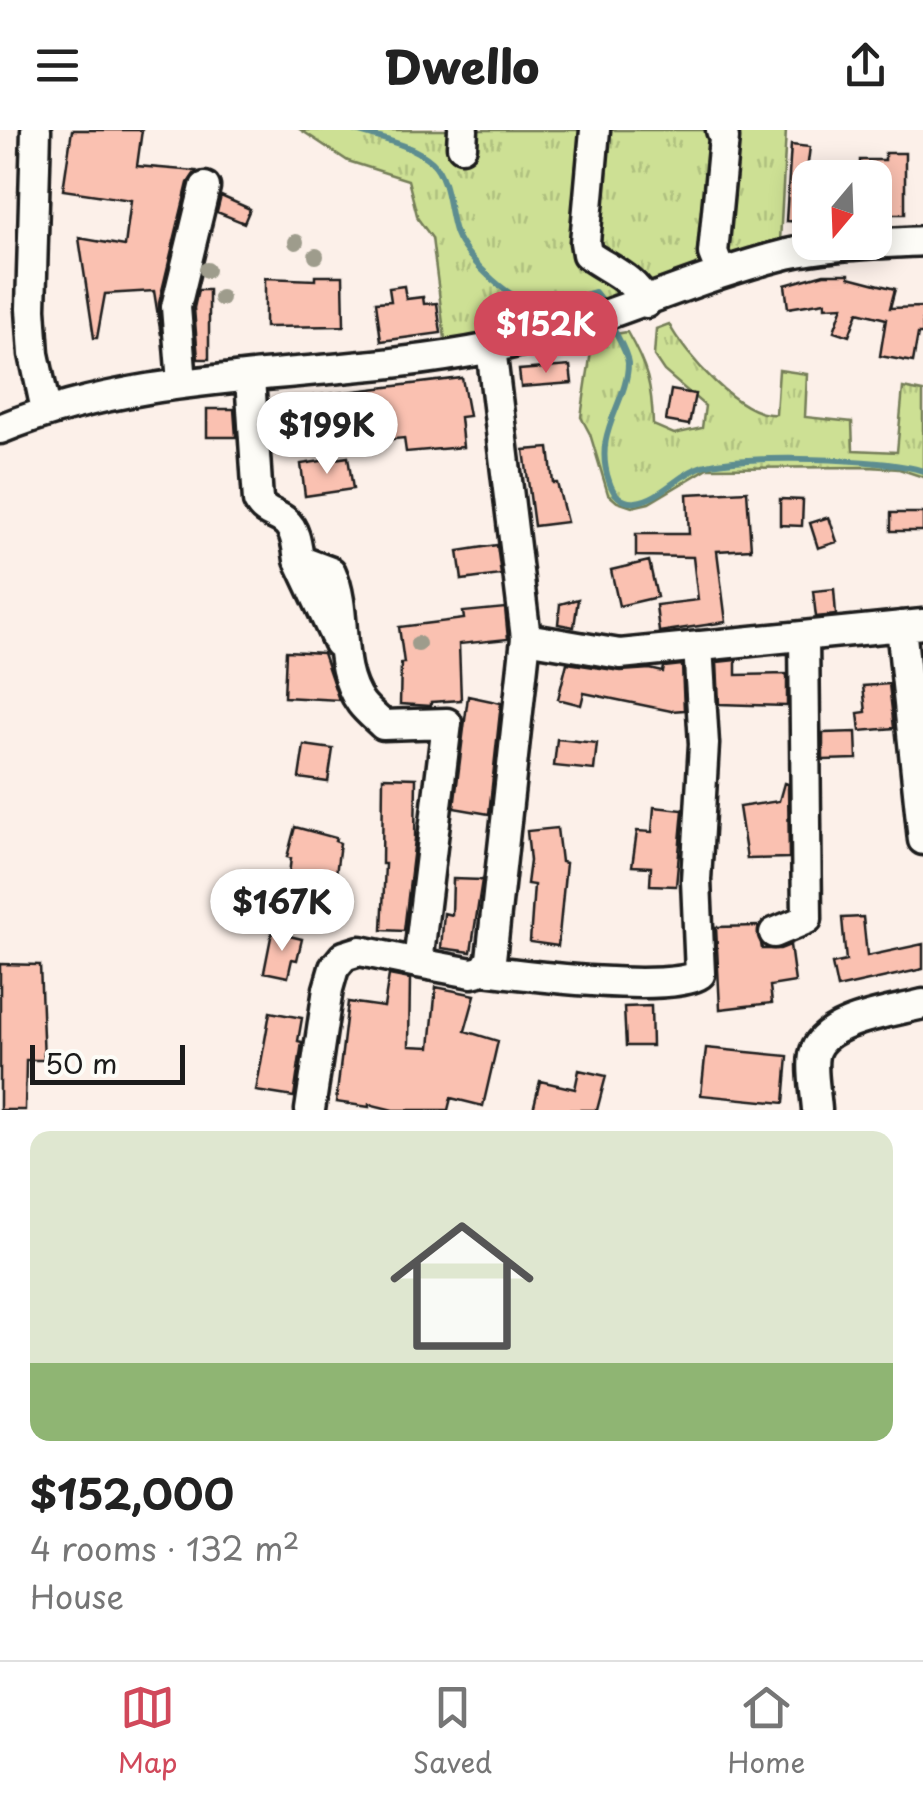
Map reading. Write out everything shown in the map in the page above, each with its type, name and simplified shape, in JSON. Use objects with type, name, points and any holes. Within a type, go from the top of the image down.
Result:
[{"type":"street","points":[[36,130],[31,309],[34,354],[46,410]]},
{"type":"street","points":[[594,130],[587,254],[626,277],[640,290],[646,303]]},
{"type":"street","points":[[721,130],[724,138],[713,253],[721,272]]},
{"type":"street","points":[[182,383],[176,307],[205,187]]},
{"type":"street","points":[[0,429],[46,410],[118,392],[491,348],[590,322],[721,272],[792,253],[923,241]]},
{"type":"street","points":[[484,970],[495,942],[526,638],[491,348]]},
{"type":"street","points":[[250,378],[258,502],[263,510],[287,522],[295,536],[299,560],[332,572],[340,590],[345,658],[359,700],[383,725],[447,723],[418,963]]},
{"type":"street","points":[[526,638],[620,654],[912,625],[923,840]]},
{"type":"street","points":[[774,933],[808,919],[804,636]]},
{"type":"street","points":[[318,1109],[328,989],[334,968],[344,956],[360,951],[472,973],[484,970],[656,984],[692,979],[700,974],[696,880],[704,744],[698,646]]},
{"type":"street","points":[[817,1110],[814,1054],[821,1040],[833,1028],[923,1004]]},
{"type":"green space","points":[[301,130],[585,130],[577,252],[624,289],[621,301],[446,347],[432,238],[418,219],[408,180],[348,161]]},
{"type":"green space","points":[[602,130],[716,130],[707,264],[655,283],[601,256],[591,241]]},
{"type":"green space","points":[[734,130],[786,130],[780,242],[726,255]]},
{"type":"green space","points":[[669,324],[715,382],[762,413],[776,414],[779,370],[807,374],[805,417],[852,422],[853,450],[897,452],[903,388],[923,392],[923,477],[899,469],[869,467],[708,468],[649,503],[632,507],[617,502],[608,494],[581,417],[593,338],[627,332],[647,377],[653,425],[674,434],[702,428],[705,406],[664,371],[654,356],[656,329]]},
{"type":"building","points":[[72,130],[142,130],[137,166],[196,171],[188,183],[159,303],[161,335],[154,291],[105,294],[94,338],[79,238],[125,246],[131,200],[63,190]]},
{"type":"building","points":[[791,145],[810,147],[808,160],[792,160],[792,221],[786,221]]},
{"type":"building","points":[[885,153],[905,153],[905,214],[892,214],[892,160],[885,160]]},
{"type":"building","points":[[221,196],[250,209],[244,223],[217,212]]},
{"type":"building","points":[[824,274],[849,274],[895,289],[890,308],[922,307],[923,334],[918,334],[913,362],[880,356],[886,319],[858,312],[849,336],[834,331],[843,306],[825,307],[825,302],[788,308],[785,285]]},
{"type":"building","points":[[315,276],[343,276],[344,326],[265,327],[265,278],[315,280]]},
{"type":"building","points":[[404,286],[406,299],[423,297],[424,304],[437,303],[441,333],[381,341],[376,302],[391,301],[389,288]]},
{"type":"building","points":[[198,290],[209,290],[209,359],[198,359],[194,308]]},
{"type":"building","points":[[570,366],[572,383],[521,387],[519,370]]},
{"type":"building","points":[[462,378],[469,416],[460,417],[463,447],[406,452],[404,438],[343,444],[341,421],[316,424],[313,396]]},
{"type":"building","points":[[671,390],[695,394],[689,425],[666,421]]},
{"type":"building","points":[[207,409],[234,409],[236,437],[207,437]]},
{"type":"building","points":[[549,448],[553,483],[557,483],[567,522],[534,526],[524,450]]},
{"type":"building","points":[[348,457],[353,489],[305,496],[301,464]]},
{"type":"building","points":[[747,491],[751,549],[717,551],[726,622],[659,632],[656,605],[698,600],[693,557],[636,556],[636,534],[689,534],[687,494]]},
{"type":"building","points":[[780,499],[803,500],[802,526],[780,525]]},
{"type":"building","points":[[891,513],[923,513],[923,531],[891,531]]},
{"type":"building","points":[[829,517],[837,542],[818,548],[810,523]]},
{"type":"building","points":[[497,545],[501,575],[462,580],[458,551]]},
{"type":"building","points":[[649,561],[657,597],[619,606],[611,570]]},
{"type":"building","points":[[834,589],[836,615],[816,617],[813,591]]},
{"type":"building","points":[[578,599],[574,627],[558,624],[560,604]]},
{"type":"building","points":[[505,608],[508,639],[459,644],[461,700],[431,702],[431,706],[400,704],[404,663],[399,627],[464,619],[463,612]]},
{"type":"building","points":[[286,651],[323,653],[339,700],[284,697]]},
{"type":"building","points":[[736,660],[736,675],[787,674],[787,706],[719,704],[717,662]]},
{"type":"building","points":[[567,663],[663,672],[664,667],[682,665],[684,710],[671,711],[584,693],[581,705],[558,699]]},
{"type":"building","points":[[889,684],[894,728],[860,731],[858,713],[866,712],[863,686]]},
{"type":"building","points":[[468,696],[501,703],[489,814],[454,808]]},
{"type":"building","points":[[856,732],[857,759],[823,760],[823,733]]},
{"type":"building","points":[[557,739],[597,743],[594,770],[554,766]]},
{"type":"building","points":[[304,745],[333,749],[328,782],[299,778]]},
{"type":"building","points":[[383,777],[416,778],[415,839],[404,931],[382,930]]},
{"type":"building","points":[[784,783],[788,784],[789,858],[747,859],[739,807],[779,801]]},
{"type":"building","points":[[654,807],[683,810],[676,886],[650,885],[651,867],[632,866],[637,831],[652,832]]},
{"type":"building","points":[[295,827],[336,838],[340,843],[333,898],[287,892],[291,858],[287,857]]},
{"type":"building","points":[[557,828],[561,862],[566,863],[558,946],[530,942],[534,885],[527,884],[527,831]]},
{"type":"building","points":[[453,879],[482,880],[471,952],[441,948],[444,913],[452,915]]},
{"type":"building","points":[[863,917],[867,956],[923,944],[923,969],[837,988],[832,964],[846,961],[842,918]]},
{"type":"building","points":[[758,926],[762,949],[790,945],[795,982],[770,986],[772,1003],[720,1009],[716,927]]},
{"type":"building","points":[[272,932],[302,939],[288,977],[264,972]]},
{"type":"building","points":[[0,964],[40,965],[44,1060],[26,1060],[25,1110],[0,1110]]},
{"type":"building","points":[[389,975],[410,979],[409,1046],[430,1047],[436,987],[475,995],[465,1031],[498,1041],[483,1106],[451,1098],[448,1110],[393,1110],[336,1102],[348,1002],[384,1007]]},
{"type":"building","points":[[651,1006],[652,1046],[626,1046],[624,1007]]},
{"type":"building","points":[[270,1012],[302,1018],[294,1097],[256,1091]]},
{"type":"building","points":[[706,1048],[788,1056],[784,1103],[701,1095]]},
{"type":"building","points":[[579,1070],[606,1076],[597,1110],[533,1110],[540,1081],[575,1089]]},
{"type":"waterway","points":[[353,130],[405,146],[432,162],[442,177],[461,244],[480,268],[519,299],[542,306],[595,292],[602,301]]},
{"type":"waterway","points":[[613,328],[628,363],[608,433],[605,464],[611,486],[622,500],[645,500],[694,469],[722,462],[847,461],[923,471]]}]
